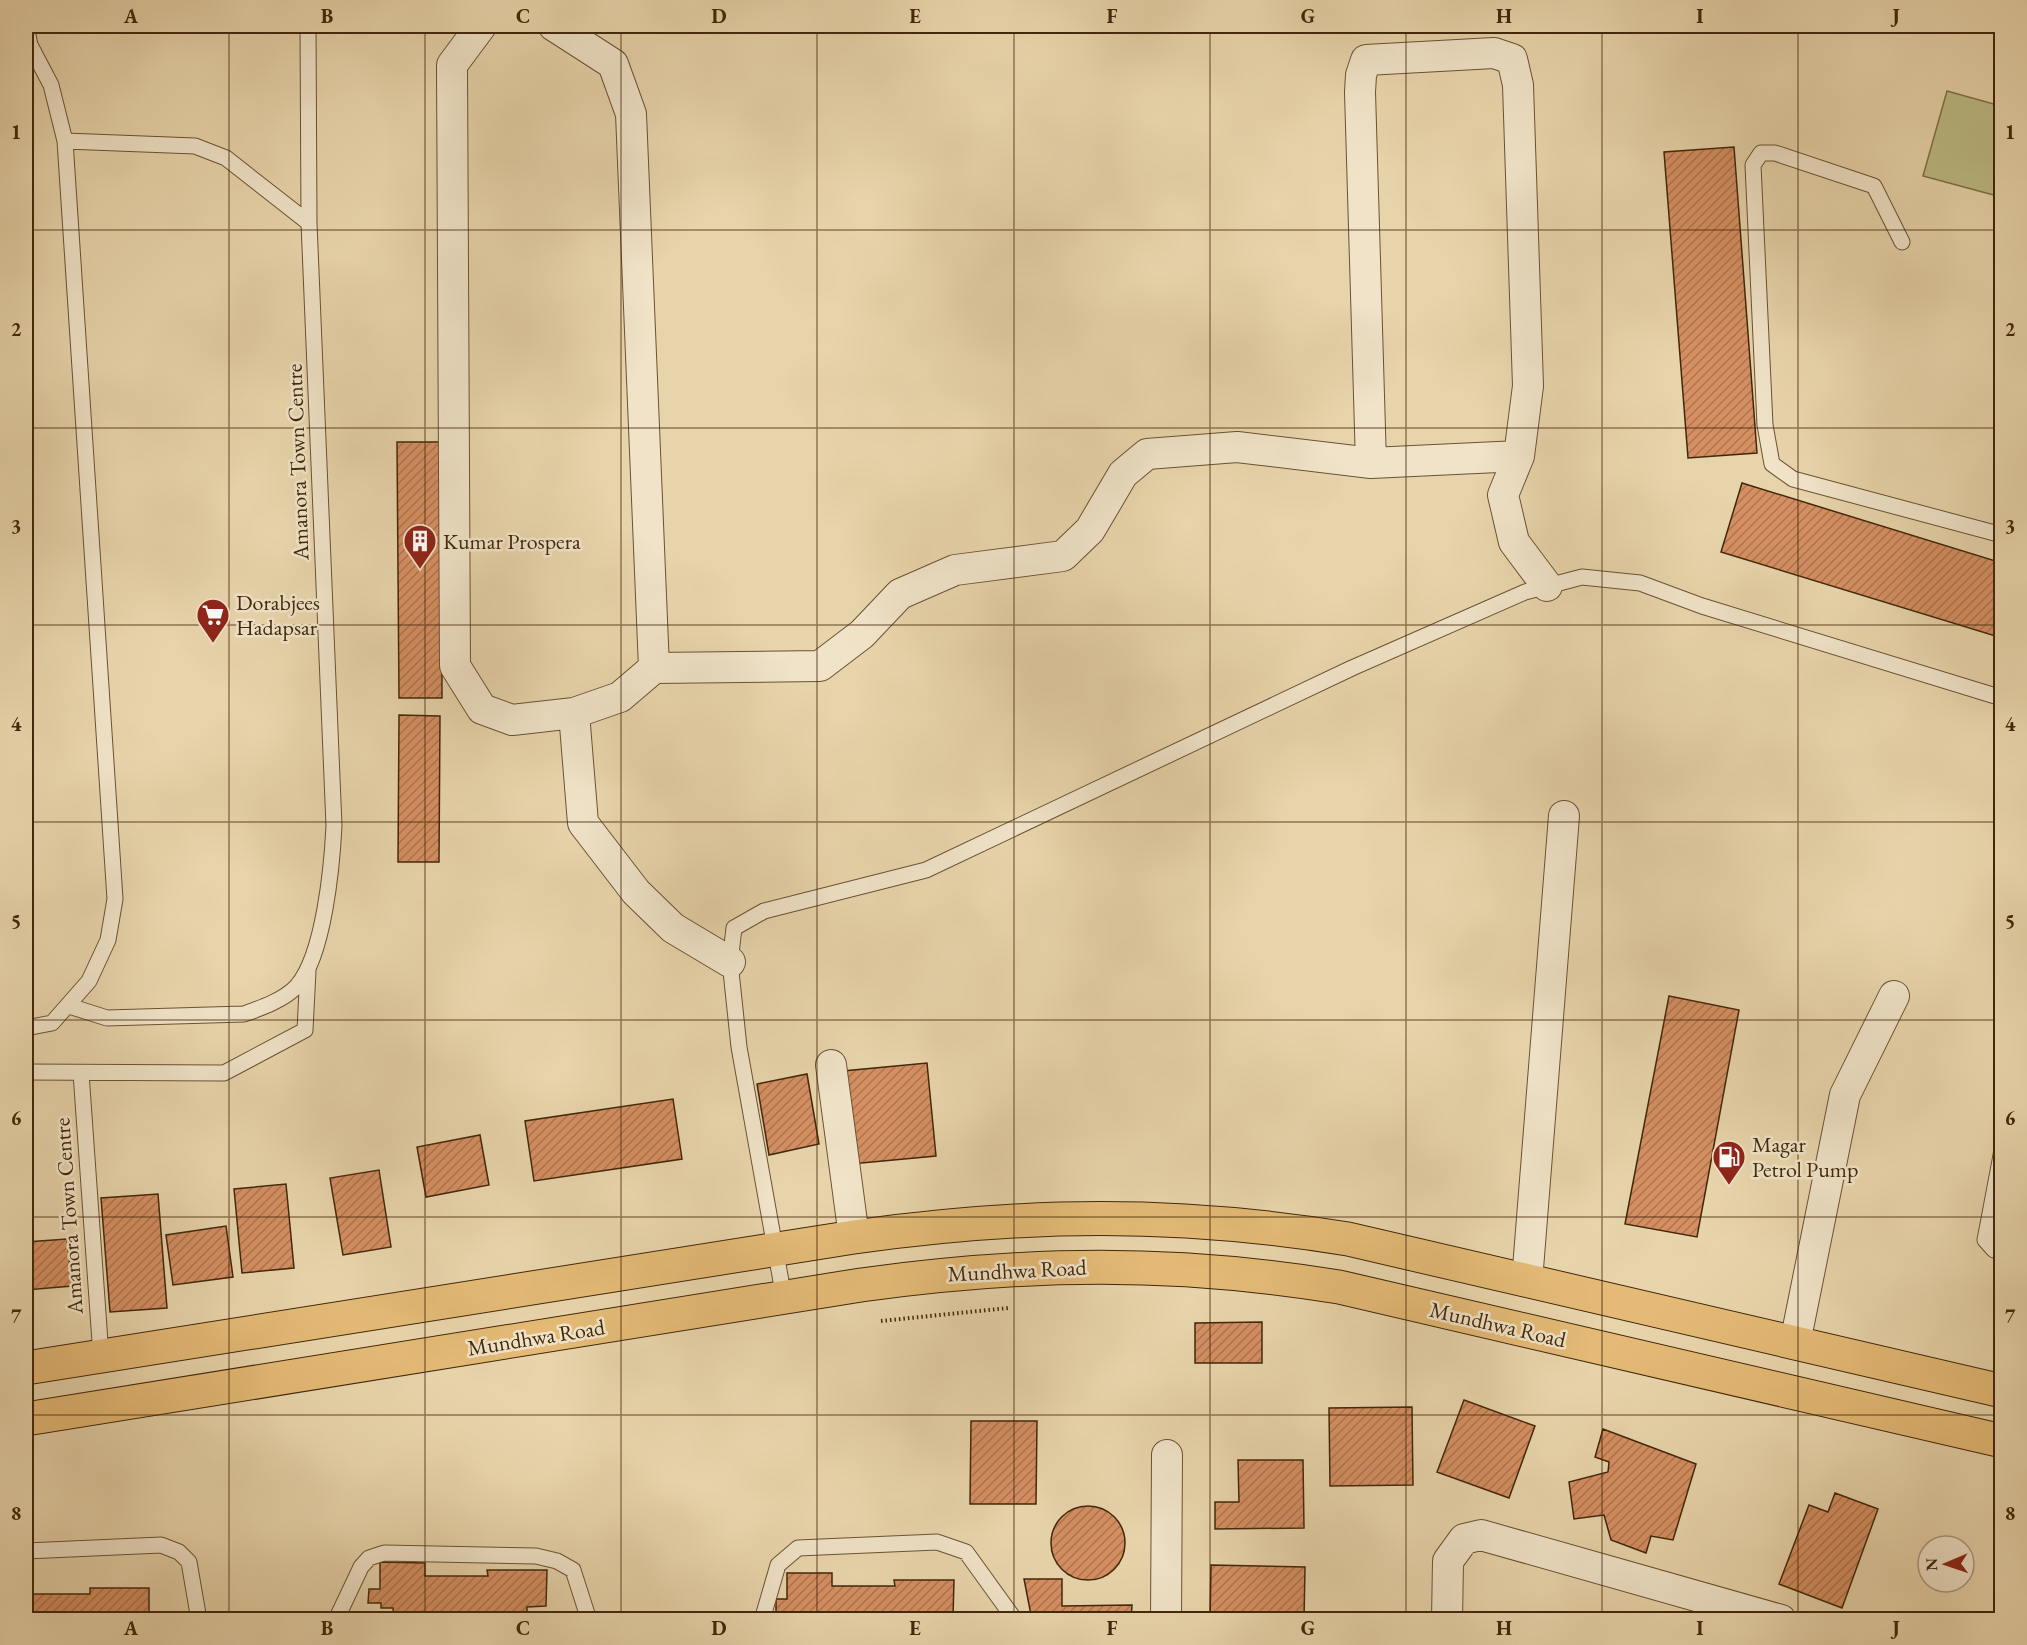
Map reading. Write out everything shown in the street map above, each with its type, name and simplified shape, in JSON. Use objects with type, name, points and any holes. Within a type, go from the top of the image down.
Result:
[{"type":"highway","points":[[26,1368],[945,1224],[1032,1218],[1191,1219],[1270,1226],[1348,1239],[2001,1391]]},
{"type":"highway","name":"Mundhwa Road","points":[[26,1419],[950,1273],[1034,1267],[1126,1266],[1264,1275],[1339,1287],[2001,1441]]},
{"type":"street","points":[[481,26],[452,65],[454,666],[482,709],[512,720],[574,713],[620,697],[654,668],[820,666],[862,634],[900,594],[955,570],[1063,556],[1090,530],[1124,474],[1147,454],[1237,447],[1371,463],[1520,456]]},
{"type":"street","points":[[554,26],[613,64],[631,114],[654,668]]},
{"type":"street","points":[[1371,463],[1361,75],[1366,60],[1494,53],[1512,59],[1518,85],[1528,386],[1520,456],[1503,495],[1514,542],[1547,586]]},
{"type":"street","points":[[574,713],[583,823],[636,892],[673,928],[730,962]]},
{"type":"street","points":[[1527,1281],[1564,816]]},
{"type":"street","points":[[1795,1343],[1845,1095],[1894,996]]},
{"type":"street","points":[[831,1065],[854,1237]]},
{"type":"street","points":[[1166,1620],[1167,1455]]},
{"type":"street","points":[[1447,1620],[1448,1561],[1464,1539],[1481,1536],[1781,1620]]},
{"type":"lane","points":[[26,26],[30,45],[51,85],[65,141],[115,899],[108,940],[89,981],[52,1023],[26,1028]]},
{"type":"lane","name":"Amanora Town Centre","points":[[69,1006],[107,1018],[244,1014],[265,1007],[297,986],[313,957],[332,873],[334,826],[309,223],[308,26]]},
{"type":"lane","points":[[65,141],[195,146],[226,158],[309,223]]},
{"type":"lane","points":[[1902,242],[1874,186],[1775,153],[1761,153],[1753,165],[1765,425],[1772,464],[1793,479],[2001,535]]},
{"type":"lane","points":[[784,1298],[739,1047],[730,962],[734,928],[764,911],[926,870],[1352,668],[1525,592],[1582,577],[1640,583],[1702,606],[2001,699]]},
{"type":"lane","name":"Amanora Town Centre","points":[[26,1072],[224,1073],[305,1030],[308,964]]},
{"type":"lane","name":"Amanora Town Centre","points":[[81,1073],[101,1356]]},
{"type":"lane","points":[[2001,1150],[1985,1240],[1994,1250],[2001,1251]]},
{"type":"lane","points":[[762,1620],[778,1565],[798,1548],[937,1542],[966,1552],[1015,1620]]},
{"type":"lane","points":[[26,1551],[161,1545],[180,1552],[189,1562],[199,1620]]},
{"type":"lane","points":[[336,1620],[361,1567],[369,1558],[384,1553],[536,1556],[557,1561],[573,1570],[589,1620]]},
{"type":"shaded area","points":[[1947,91],[2001,106],[2001,197],[1923,176]]},
{"type":"building","points":[[1734,147],[1757,453],[1688,458],[1664,152]]},
{"type":"building","name":"Kumar Prospera","points":[[397,442],[441,442],[442,698],[399,698]]},
{"type":"building","points":[[1742,483],[2002,563],[2002,638],[1721,552]]},
{"type":"building","points":[[399,715],[440,716],[439,862],[398,862]]},
{"type":"building","points":[[1669,996],[1739,1010],[1697,1237],[1625,1224]]},
{"type":"building","points":[[927,1063],[936,1156],[851,1164],[843,1071]]},
{"type":"building","points":[[807,1074],[819,1144],[769,1155],[757,1084]]},
{"type":"building","points":[[673,1099],[682,1159],[534,1181],[525,1121]]},
{"type":"building","points":[[480,1135],[489,1185],[426,1197],[417,1147]]},
{"type":"building","points":[[379,1170],[391,1247],[343,1255],[330,1178]]},
{"type":"building","points":[[286,1184],[294,1268],[242,1273],[234,1189]]},
{"type":"building","points":[[158,1194],[167,1308],[110,1312],[101,1198]]},
{"type":"building","points":[[226,1226],[233,1277],[173,1285],[166,1235]]},
{"type":"building","points":[[67,1239],[72,1286],[26,1290],[26,1242]]},
{"type":"building","points":[[1262,1322],[1262,1363],[1195,1363],[1195,1323]]},
{"type":"building","points":[[1464,1400],[1535,1426],[1509,1498],[1437,1472]]},
{"type":"building","points":[[1412,1407],[1413,1485],[1330,1486],[1329,1408]]},
{"type":"building","points":[[971,1421],[1037,1421],[1036,1504],[970,1504]]},
{"type":"building","points":[[1603,1429],[1696,1464],[1673,1540],[1651,1536],[1646,1553],[1611,1540],[1604,1515],[1574,1519],[1569,1482],[1608,1472],[1609,1462],[1595,1457]]},
{"type":"building","points":[[1238,1460],[1303,1460],[1304,1528],[1215,1529],[1215,1502],[1239,1502]]},
{"type":"building","points":[[1835,1493],[1878,1509],[1842,1608],[1779,1584],[1809,1505],[1828,1512]]},
{"type":"building","points":[[1088,1506],[1102,1509],[1114,1517],[1122,1529],[1125,1543],[1122,1557],[1114,1569],[1102,1577],[1088,1580],[1074,1577],[1062,1569],[1054,1557],[1051,1543],[1054,1529],[1062,1517],[1074,1509]]},
{"type":"building","points":[[380,1562],[425,1563],[425,1576],[488,1576],[487,1570],[547,1570],[546,1606],[527,1607],[527,1619],[394,1619],[393,1608],[381,1608],[381,1603],[368,1603],[369,1589],[380,1589]]},
{"type":"building","points":[[1211,1565],[1305,1567],[1304,1620],[1210,1620]]},
{"type":"building","points":[[787,1573],[832,1573],[832,1586],[895,1586],[894,1580],[954,1580],[953,1617],[934,1616],[934,1620],[788,1619],[788,1613],[776,1613],[776,1599],[787,1599]]},
{"type":"building","points":[[1024,1579],[1062,1579],[1062,1606],[1132,1605],[1131,1620],[1032,1620]]},
{"type":"building","points":[[26,1582],[27,1594],[90,1594],[90,1588],[149,1588],[149,1620],[26,1620]]},
{"type":"place","name":"Kumar Prospera","points":[[420,570]]},
{"type":"place","name":"Dorabjees Hadapsar","points":[[213,644]]},
{"type":"place","name":"Magar Petrol Pump","points":[[1729,1186]]}]
